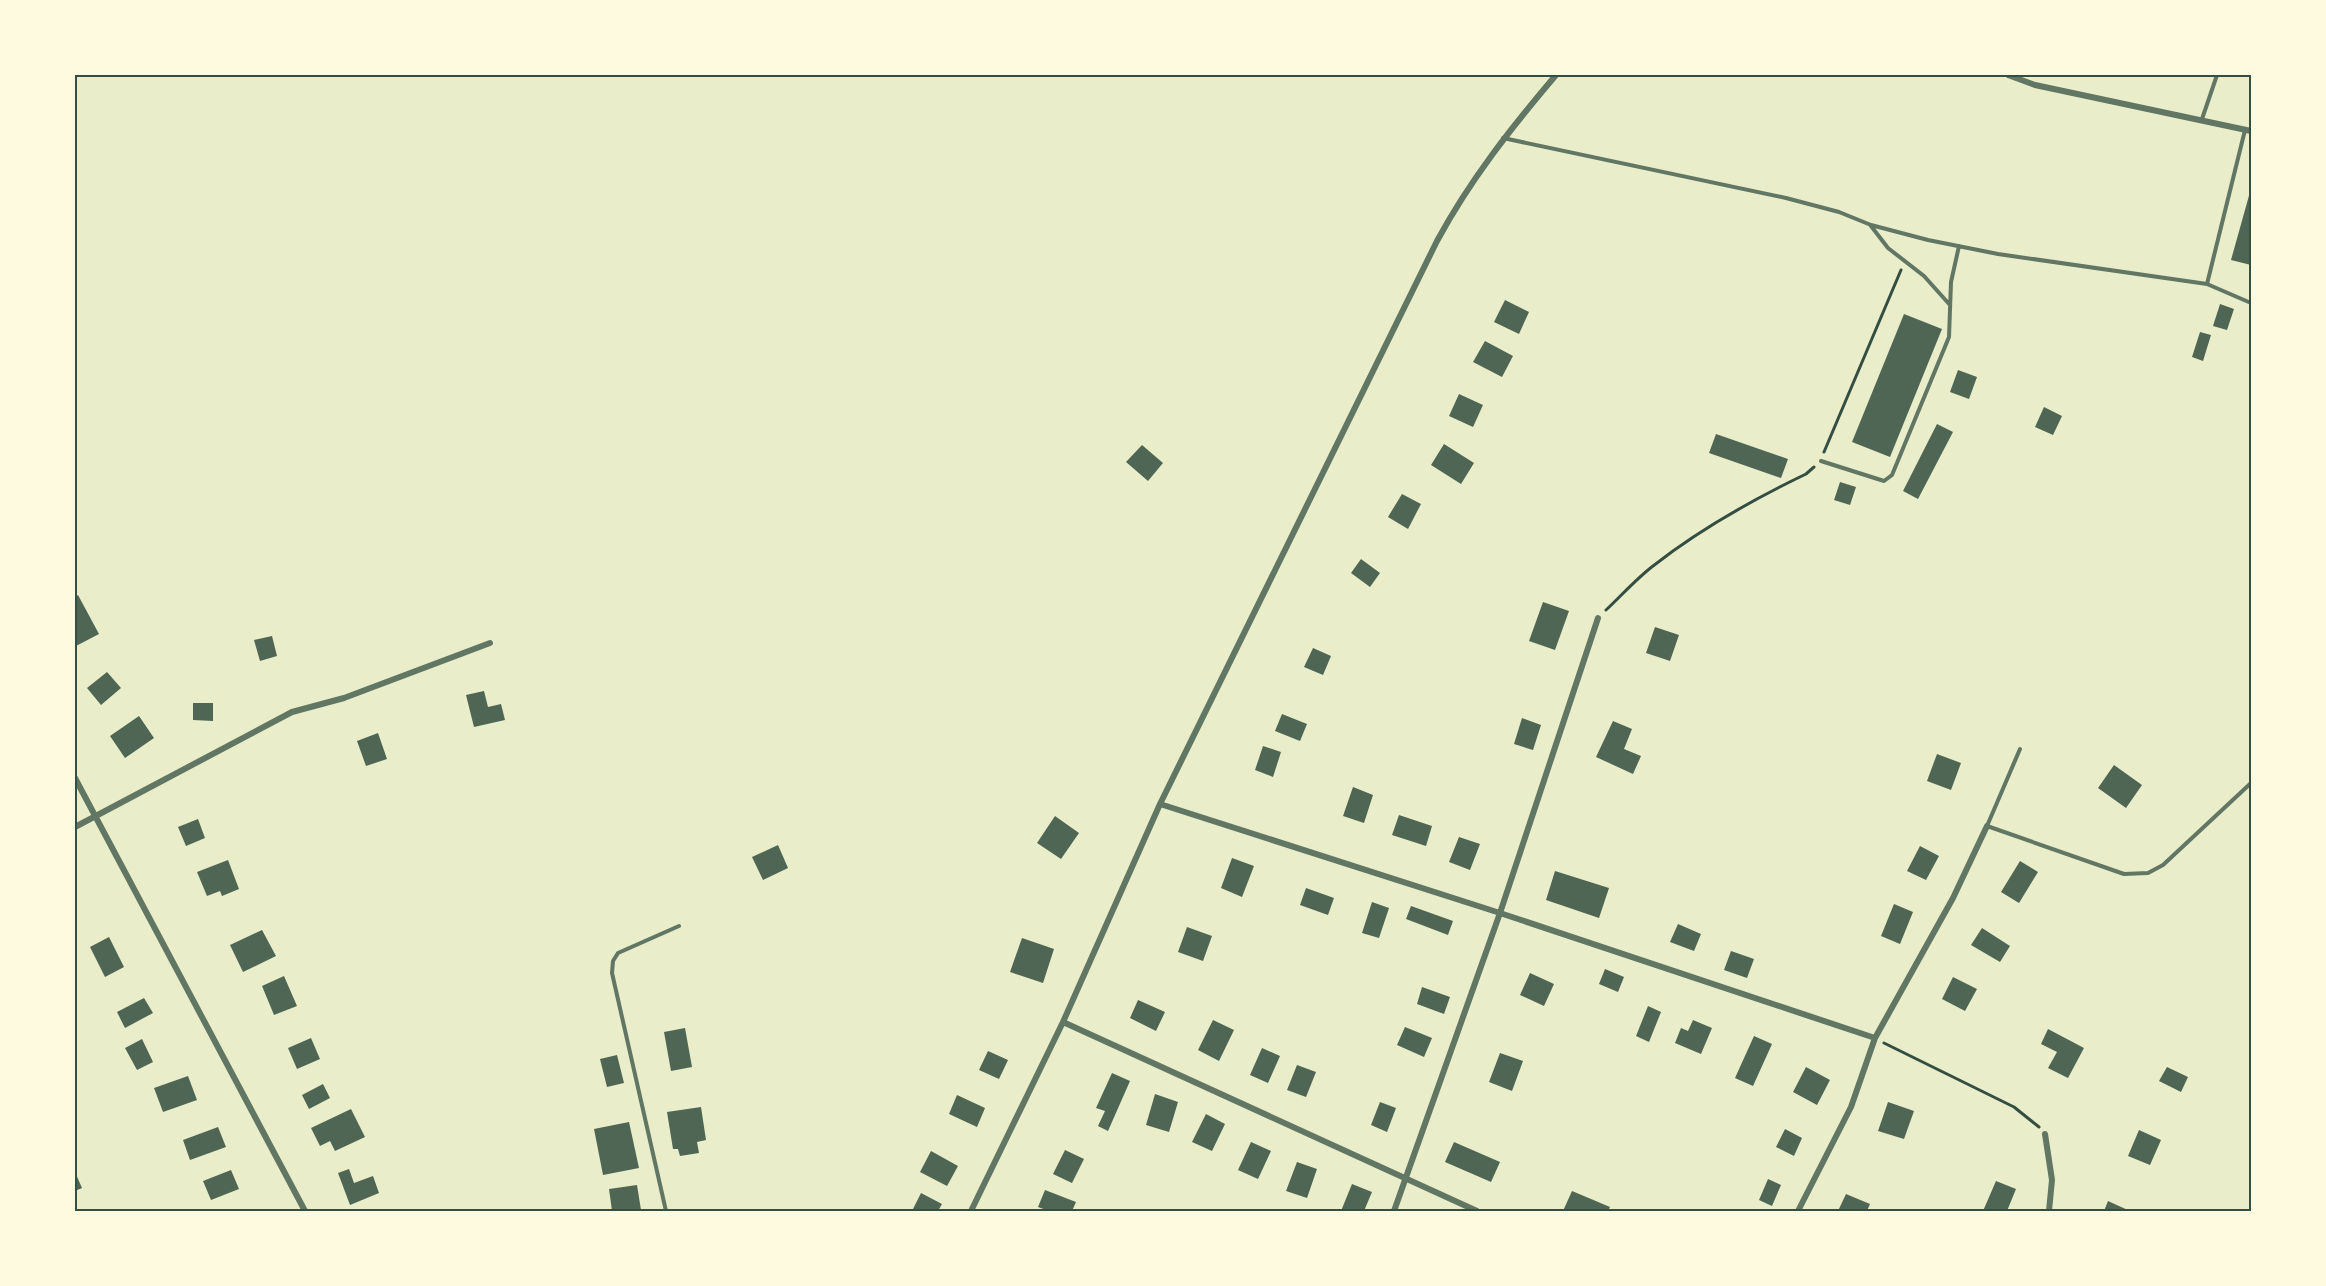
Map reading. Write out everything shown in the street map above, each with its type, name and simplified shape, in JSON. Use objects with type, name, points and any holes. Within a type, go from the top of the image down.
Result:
[{"type":"street","points":[[971,1211],[1063,1022],[1160,804],[1437,241],[1467,188],[1503,138],[1556,75]]},
{"type":"street","points":[[2008,75],[2044,87],[2248,130]]},
{"type":"street","points":[[1394,1211],[1500,913],[1598,618]]},
{"type":"street","points":[[75,827],[93,815],[292,712],[344,698],[490,643]]},
{"type":"street","points":[[75,778],[305,1211]]},
{"type":"street","points":[[1160,804],[1500,913],[1875,1038]]},
{"type":"street","points":[[1798,1211],[1851,1107],[1875,1038],[1953,898],[1986,826]]},
{"type":"street","points":[[1063,1022],[1477,1211]]},
{"type":"street","points":[[2045,1134],[2052,1180],[2049,1211]]},
{"type":"lane","points":[[2202,119],[2217,75]]},
{"type":"lane","points":[[2207,284],[2248,130]]},
{"type":"lane","points":[[1503,138],[1786,198],[1839,212],[1870,225],[1959,246],[1998,254],[2207,284],[2251,303]]},
{"type":"lane","points":[[1870,225],[1888,248],[1905,260],[1950,305]]},
{"type":"lane","points":[[1821,461],[1874,479],[1884,480],[1892,475],[1949,337],[1951,282],[1959,246]]},
{"type":"lane","points":[[2020,749],[1986,826],[2124,874],[2148,873],[2163,865],[2251,783]]},
{"type":"lane","points":[[666,1211],[612,973],[618,953],[679,926]]},
{"type":"path","points":[[1598,618],[1650,568],[1684,543],[1725,517],[1806,474],[1821,461],[1905,260]]},
{"type":"path","points":[[1875,1038],[2014,1107],[2045,1134]]},
{"type":"building","points":[[2251,193],[2251,265],[2231,260]]},
{"type":"building","points":[[1505,300],[1529,312],[1519,334],[1494,322]]},
{"type":"building","points":[[2220,304],[2234,309],[2227,330],[2213,326]]},
{"type":"building","points":[[1904,314],[1942,329],[1890,457],[1852,442]]},
{"type":"building","points":[[2200,332],[2211,335],[2203,361],[2192,357]]},
{"type":"building","points":[[1485,341],[1513,356],[1502,377],[1473,362]]},
{"type":"building","points":[[1958,370],[1977,377],[1969,399],[1950,392]]},
{"type":"building","points":[[1459,394],[1483,405],[1473,427],[1449,416]]},
{"type":"building","points":[[2044,407],[2062,416],[2053,435],[2035,427]]},
{"type":"building","points":[[1937,424],[1953,432],[1918,499],[1903,491]]},
{"type":"building","points":[[1716,434],[1788,459],[1781,478],[1709,453]]},
{"type":"building","points":[[1444,444],[1474,463],[1461,484],[1431,465]]},
{"type":"building","points":[[1142,445],[1163,463],[1148,481],[1126,462]]},
{"type":"building","points":[[1840,482],[1856,487],[1850,505],[1834,500]]},
{"type":"building","points":[[1402,494],[1421,504],[1408,529],[1388,517]]},
{"type":"building","points":[[1361,559],[1380,573],[1370,587],[1351,573]]},
{"type":"building","points":[[78,595],[99,634],[76,646],[75,597]]},
{"type":"building","points":[[1543,602],[1569,611],[1555,650],[1529,641]]},
{"type":"building","points":[[1655,627],[1679,635],[1670,661],[1646,653]]},
{"type":"building","points":[[272,636],[277,656],[260,661],[254,640]]},
{"type":"building","points":[[1313,648],[1331,656],[1323,675],[1304,667]]},
{"type":"building","points":[[107,672],[121,688],[101,705],[87,688]]},
{"type":"building","points":[[484,691],[488,707],[501,704],[505,720],[474,727],[466,695]]},
{"type":"building","points":[[193,703],[213,703],[213,721],[193,720]]},
{"type":"building","points":[[1282,714],[1307,724],[1300,741],[1275,731]]},
{"type":"building","points":[[139,716],[154,738],[125,758],[110,736]]},
{"type":"building","points":[[1522,718],[1541,725],[1533,750],[1514,744]]},
{"type":"building","points":[[1613,721],[1632,729],[1624,749],[1641,756],[1633,774],[1596,757]]},
{"type":"building","points":[[378,733],[387,759],[366,766],[357,741]]},
{"type":"building","points":[[1263,746],[1281,752],[1273,777],[1255,770]]},
{"type":"building","points":[[1937,754],[1961,763],[1951,790],[1927,781]]},
{"type":"building","points":[[2114,765],[2142,785],[2126,808],[2098,788]]},
{"type":"building","points":[[1353,787],[1373,795],[1364,823],[1343,816]]},
{"type":"building","points":[[1399,815],[1432,826],[1426,846],[1392,835]]},
{"type":"building","points":[[1055,816],[1079,833],[1061,859],[1037,843]]},
{"type":"building","points":[[198,819],[205,838],[186,846],[178,827]]},
{"type":"building","points":[[1459,837],[1480,844],[1470,870],[1449,862]]},
{"type":"building","points":[[778,845],[788,868],[763,880],[752,857]]},
{"type":"building","points":[[1920,846],[1939,856],[1926,880],[1907,871]]},
{"type":"building","points":[[1232,858],[1254,866],[1242,897],[1221,888]]},
{"type":"building","points":[[228,860],[239,889],[222,896],[220,891],[207,896],[197,872]]},
{"type":"building","points":[[2020,861],[2038,872],[2019,903],[2001,892]]},
{"type":"building","points":[[1555,871],[1609,888],[1599,918],[1546,900]]},
{"type":"building","points":[[1306,888],[1334,898],[1328,915],[1300,905]]},
{"type":"building","points":[[1372,902],[1389,908],[1379,938],[1362,933]]},
{"type":"building","points":[[1894,904],[1913,912],[1900,944],[1881,936]]},
{"type":"building","points":[[1411,906],[1453,921],[1448,935],[1406,919]]},
{"type":"building","points":[[1678,924],[1701,934],[1694,951],[1670,942]]},
{"type":"building","points":[[1187,927],[1212,936],[1203,961],[1178,952]]},
{"type":"building","points":[[1982,928],[2010,946],[2000,962],[1971,945]]},
{"type":"building","points":[[262,930],[276,956],[243,972],[230,945]]},
{"type":"building","points":[[109,937],[124,967],[105,977],[90,947]]},
{"type":"building","points":[[1022,938],[1054,949],[1043,983],[1010,972]]},
{"type":"building","points":[[1731,951],[1754,959],[1747,978],[1724,970]]},
{"type":"building","points":[[1605,969],[1624,977],[1618,992],[1599,984]]},
{"type":"building","points":[[1530,973],[1554,984],[1544,1006],[1520,995]]},
{"type":"building","points":[[284,976],[297,1006],[274,1015],[262,986]]},
{"type":"building","points":[[1953,977],[1977,989],[1965,1011],[1942,999]]},
{"type":"building","points":[[1422,987],[1450,997],[1444,1014],[1417,1004]]},
{"type":"building","points":[[144,998],[153,1013],[125,1028],[117,1012]]},
{"type":"building","points":[[1138,1000],[1165,1012],[1156,1031],[1130,1018]]},
{"type":"building","points":[[1648,1006],[1661,1012],[1649,1042],[1636,1036]]},
{"type":"building","points":[[1213,1020],[1234,1030],[1219,1061],[1198,1050]]},
{"type":"building","points":[[1693,1020],[1712,1028],[1701,1054],[1675,1043],[1681,1028],[1688,1031]]},
{"type":"building","points":[[1405,1027],[1432,1038],[1424,1057],[1397,1045]]},
{"type":"building","points":[[685,1028],[692,1067],[671,1071],[664,1032]]},
{"type":"building","points":[[2048,1029],[2084,1048],[2068,1078],[2048,1068],[2057,1052],[2041,1044]]},
{"type":"building","points":[[1754,1036],[1772,1044],[1753,1086],[1735,1078]]},
{"type":"building","points":[[311,1038],[320,1059],[297,1069],[288,1048]]},
{"type":"building","points":[[142,1039],[153,1062],[137,1070],[125,1048]]},
{"type":"building","points":[[1262,1048],[1280,1056],[1268,1083],[1250,1075]]},
{"type":"building","points":[[988,1051],[1008,1060],[999,1079],[979,1070]]},
{"type":"building","points":[[1500,1053],[1523,1061],[1512,1091],[1489,1082]]},
{"type":"building","points":[[617,1055],[624,1083],[607,1087],[600,1059]]},
{"type":"building","points":[[1297,1065],[1316,1072],[1306,1097],[1287,1090]]},
{"type":"building","points":[[1806,1067],[1830,1080],[1817,1105],[1793,1092]]},
{"type":"building","points":[[2167,1067],[2188,1077],[2181,1092],[2159,1081]]},
{"type":"building","points":[[1112,1073],[1130,1081],[1108,1131],[1098,1126],[1105,1111],[1096,1108]]},
{"type":"building","points":[[188,1076],[197,1100],[163,1112],[154,1088]]},
{"type":"building","points":[[323,1084],[330,1098],[309,1109],[302,1095]]},
{"type":"building","points":[[1155,1094],[1178,1102],[1169,1132],[1146,1125]]},
{"type":"building","points":[[957,1095],[985,1108],[977,1127],[949,1114]]},
{"type":"building","points":[[1380,1102],[1396,1108],[1387,1132],[1371,1125]]},
{"type":"building","points":[[1888,1102],[1914,1111],[1904,1139],[1878,1131]]},
{"type":"building","points":[[701,1107],[706,1140],[697,1142],[699,1153],[680,1156],[678,1149],[673,1149],[667,1112]]},
{"type":"building","points":[[351,1109],[365,1137],[335,1151],[330,1141],[320,1146],[311,1128]]},
{"type":"building","points":[[1206,1114],[1225,1124],[1212,1151],[1192,1142]]},
{"type":"building","points":[[629,1122],[639,1168],[603,1175],[594,1129]]},
{"type":"building","points":[[218,1127],[226,1147],[190,1160],[183,1140]]},
{"type":"building","points":[[1785,1129],[1802,1138],[1794,1156],[1776,1147]]},
{"type":"building","points":[[2139,1130],[2161,1140],[2150,1165],[2128,1156]]},
{"type":"building","points":[[1251,1142],[1271,1151],[1258,1179],[1238,1170]]},
{"type":"building","points":[[1454,1142],[1500,1162],[1491,1182],[1445,1162]]},
{"type":"building","points":[[1065,1150],[1084,1159],[1072,1183],[1053,1174]]},
{"type":"building","points":[[931,1151],[958,1166],[947,1186],[920,1172]]},
{"type":"building","points":[[1297,1162],[1317,1169],[1307,1198],[1286,1191]]},
{"type":"building","points":[[349,1169],[354,1183],[373,1176],[379,1193],[350,1205],[338,1173]]},
{"type":"building","points":[[231,1170],[239,1189],[211,1200],[203,1181]]},
{"type":"building","points":[[75,1172],[82,1188],[75,1191]]},
{"type":"building","points":[[1768,1179],[1781,1185],[1772,1206],[1759,1200]]},
{"type":"building","points":[[1996,1181],[2016,1189],[2007,1211],[1983,1211]]},
{"type":"building","points":[[1352,1184],[1372,1192],[1364,1211],[1341,1211]]},
{"type":"building","points":[[637,1185],[641,1210],[612,1211],[609,1189]]},
{"type":"building","points":[[1045,1190],[1076,1202],[1072,1211],[1049,1211],[1038,1207]]},
{"type":"building","points":[[1572,1191],[1610,1207],[1608,1211],[1563,1211]]},
{"type":"building","points":[[921,1193],[942,1204],[938,1211],[912,1211]]},
{"type":"building","points":[[1846,1194],[1870,1204],[1867,1211],[1838,1211]]},
{"type":"building","points":[[2108,1201],[2130,1211],[2104,1211]]}]
